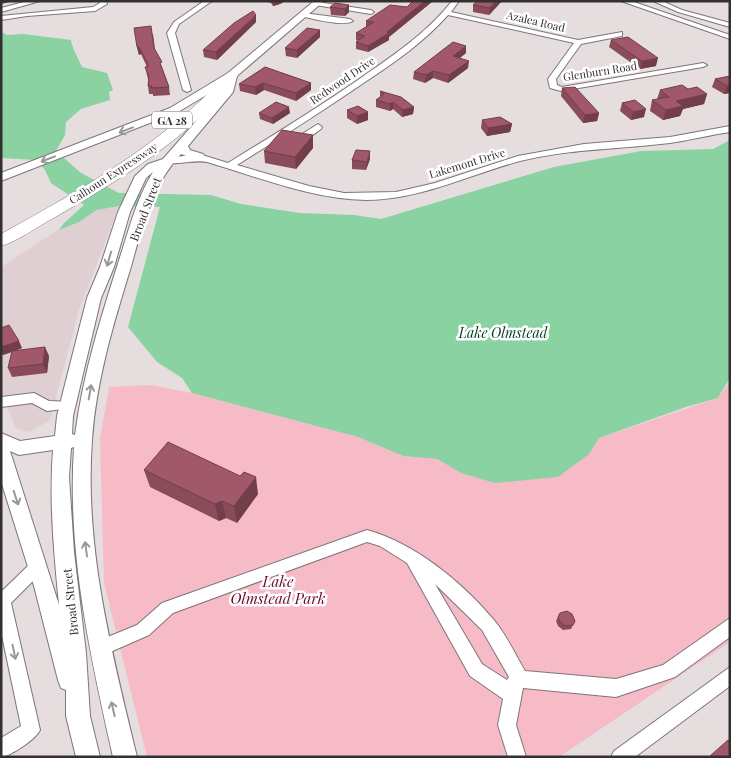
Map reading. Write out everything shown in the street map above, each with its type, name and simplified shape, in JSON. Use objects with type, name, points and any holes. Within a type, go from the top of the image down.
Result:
[{"type":"highway","name":"Calhoun Expressway","points":[[1,229],[118,165],[178,128],[212,99],[232,76]]},
{"type":"highway","name":"Calhoun Expressway","points":[[1,241],[87,191],[118,165]]},
{"type":"main road","name":"GA 28","points":[[232,76],[318,2]]},
{"type":"main road","points":[[168,161],[229,90],[232,76]]},
{"type":"main road","points":[[1,177],[174,110],[232,76]]},
{"type":"main road","points":[[182,145],[185,152],[199,157]]},
{"type":"main road","name":"Broad Street","points":[[88,757],[78,716],[75,653],[63,533],[60,477],[67,405],[94,298],[107,267],[124,212],[136,184],[146,171],[168,161]]},
{"type":"main road","name":"Broad Street","points":[[125,757],[99,649],[83,532],[81,468],[83,440],[95,362],[141,212],[155,177],[168,161]]},
{"type":"main road","points":[[1,440],[19,448],[83,440]]},
{"type":"main road","points":[[1,453],[38,566],[78,716]]},
{"type":"street","points":[[1,10],[37,1]]},
{"type":"street","points":[[1,18],[27,14],[95,9],[102,7],[104,4],[102,1]]},
{"type":"street","points":[[187,90],[170,33],[176,23],[208,1]]},
{"type":"street","name":"Redwood Drive","points":[[230,165],[281,135],[405,51],[420,40],[448,13],[456,1]]},
{"type":"street","points":[[656,1],[680,11],[730,26]]},
{"type":"street","points":[[318,2],[372,12]]},
{"type":"street","points":[[628,2],[730,37]]},
{"type":"street","name":"Azalea Road","points":[[448,13],[578,42],[619,34]]},
{"type":"street","points":[[303,15],[350,21]]},
{"type":"street","name":"Glenburn Road","points":[[578,42],[574,52],[552,79],[553,86],[561,90],[703,65]]},
{"type":"street","points":[[281,135],[301,139],[318,127]]},
{"type":"street","name":"Lakemont Drive","points":[[168,161],[199,157],[308,189],[367,198],[396,195],[438,185],[518,159],[584,147],[670,140],[730,129]]},
{"type":"street","name":"Lakemont Drive","points":[[152,185],[168,171],[179,166],[215,162]]},
{"type":"street","points":[[1,402],[34,398],[47,406],[67,405]]},
{"type":"street","points":[[99,649],[143,630],[168,608],[367,536],[384,541],[431,570],[488,625],[520,679]]},
{"type":"street","points":[[412,558],[476,670],[512,695]]},
{"type":"street","points":[[1,749],[31,730],[3,601],[38,566]]},
{"type":"street","points":[[517,757],[507,725],[514,684],[520,679],[616,688],[660,675],[710,643],[730,626]]},
{"type":"street","points":[[620,757],[730,675]]},
{"type":"shaded area","points":[[119,206],[79,310],[50,420],[30,432],[16,429],[1,391],[1,267],[61,228],[79,222],[100,209]]},
{"type":"green space","name":"Lake Olmstead Park","points":[[730,382],[730,642],[559,757],[147,757],[104,583],[100,439],[109,387],[151,385],[192,393],[358,437],[403,456],[437,459],[461,473],[599,438],[718,398]]},
{"type":"water","name":"Lake Olmstead","points":[[1,32],[7,35],[23,34],[71,40],[82,67],[107,73],[113,90],[109,92],[110,100],[81,109],[66,122],[65,135],[56,151],[81,173],[119,193],[211,195],[241,204],[300,213],[354,215],[381,219],[554,167],[641,151],[713,149],[730,140],[730,378],[718,398],[686,407],[599,438],[589,454],[558,477],[495,483],[461,473],[437,459],[403,456],[358,437],[192,393],[182,378],[157,362],[128,327],[160,207],[119,206],[97,210],[79,222],[59,230],[84,205],[51,183],[45,170],[36,160],[1,158]]},
{"type":"building","points":[[413,1],[425,1],[387,32],[389,33],[368,46],[356,42],[365,36],[356,33],[374,22],[366,21],[390,5],[407,7]]},
{"type":"building","points":[[477,1],[496,1],[490,8],[473,5]]},
{"type":"building","points":[[335,3],[349,5],[345,9],[330,7]]},
{"type":"building","points":[[253,11],[256,15],[216,52],[203,50],[234,23]]},
{"type":"building","points":[[151,26],[154,48],[162,62],[160,63],[169,87],[151,88],[152,86],[148,86],[149,76],[145,67],[149,66],[139,47],[137,47],[134,28]]},
{"type":"building","points":[[307,28],[320,30],[297,50],[285,48]]},
{"type":"building","points":[[628,37],[658,58],[642,61],[611,40]]},
{"type":"building","points":[[453,42],[466,46],[453,56],[469,61],[449,75],[433,71],[426,75],[414,72]]},
{"type":"building","points":[[265,67],[311,83],[296,93],[263,83],[255,87],[239,84]]},
{"type":"building","points":[[730,76],[730,86],[715,79]]},
{"type":"building","points":[[682,85],[688,89],[697,87],[707,94],[676,101],[683,106],[666,110],[652,100],[669,97],[660,90]]},
{"type":"building","points":[[575,87],[599,113],[585,115],[562,88]]},
{"type":"building","points":[[380,91],[401,97],[414,107],[403,110],[393,102],[390,104],[376,100],[384,94]]},
{"type":"building","points":[[635,100],[646,109],[633,112],[622,103]]},
{"type":"building","points":[[276,102],[289,107],[272,118],[259,113]]},
{"type":"building","points":[[358,106],[368,112],[357,116],[347,110]]},
{"type":"building","points":[[500,117],[512,124],[488,128],[482,120]]},
{"type":"building","points":[[282,130],[313,135],[295,157],[264,151]]},
{"type":"building","points":[[356,150],[370,151],[367,162],[352,160]]},
{"type":"building","points":[[9,325],[19,341],[1,347],[1,328]]},
{"type":"building","points":[[45,347],[43,364],[8,368],[12,351]]},
{"type":"building","points":[[168,442],[240,476],[244,472],[256,477],[234,506],[222,501],[215,504],[144,470]]},
{"type":"building","points":[[567,611],[572,614],[575,621],[573,625],[565,626],[560,622],[558,617],[560,613]]},
{"type":"building","points":[[728,740],[730,741],[730,757],[710,757],[710,756]]}]
